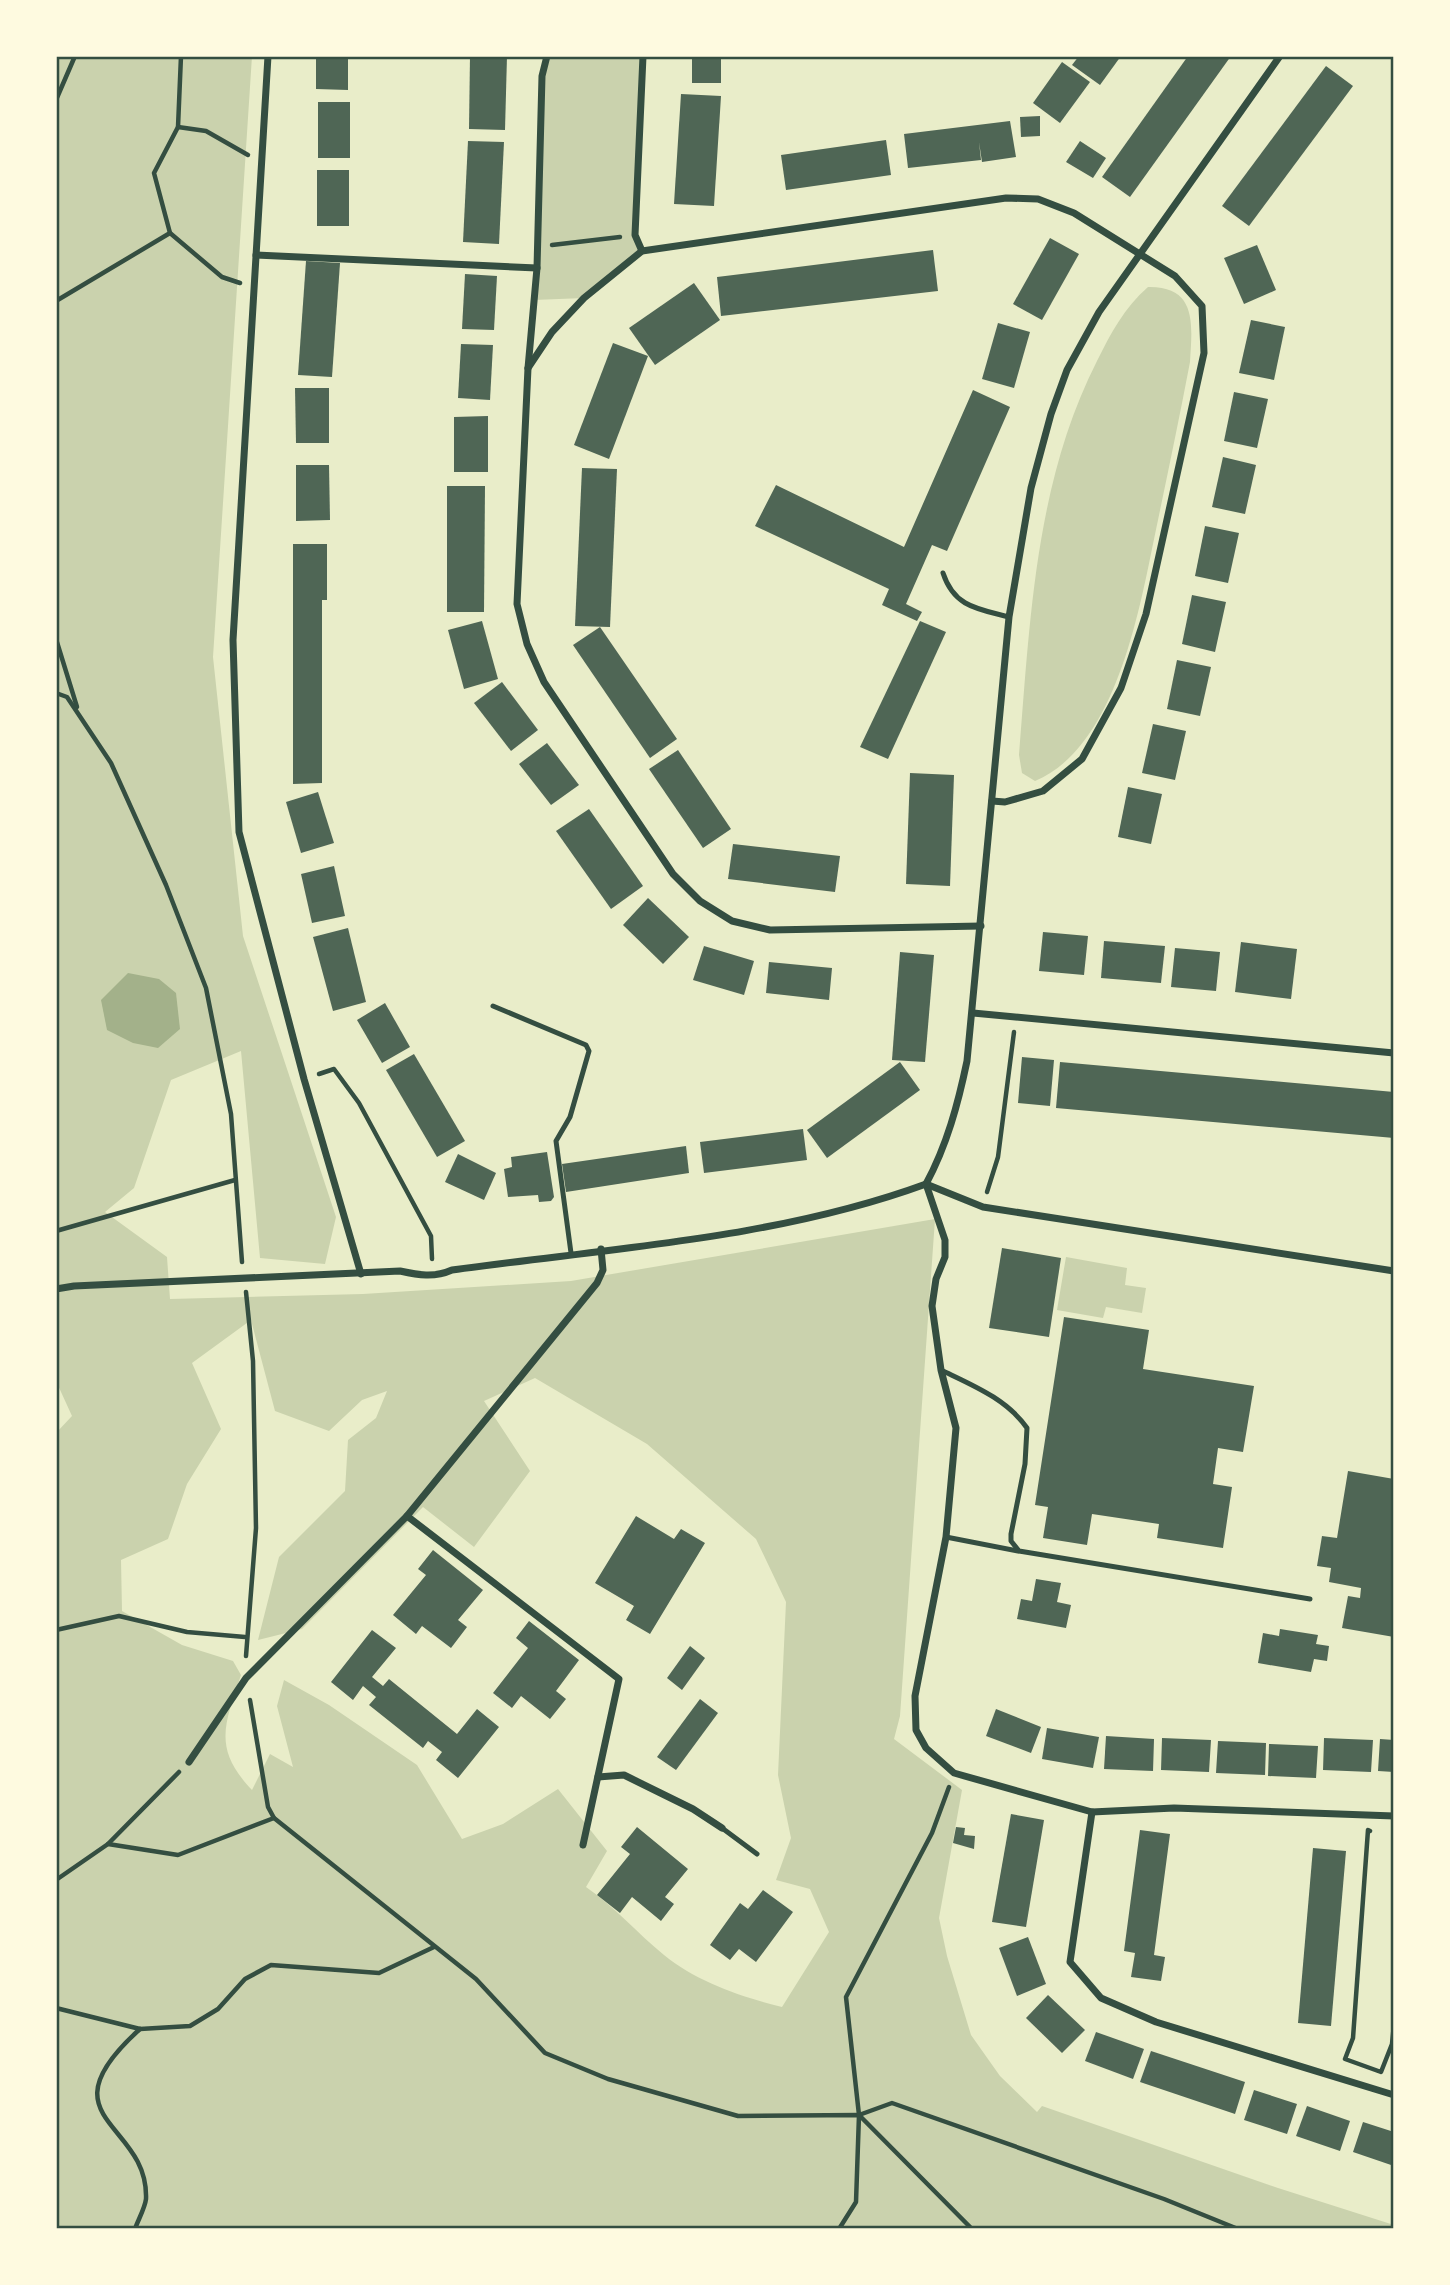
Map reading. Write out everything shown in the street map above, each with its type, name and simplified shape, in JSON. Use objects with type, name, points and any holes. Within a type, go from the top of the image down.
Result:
[{"type":"street","points":[[268,56],[233,640],[239,832],[304,1079],[361,1274]]},
{"type":"street","points":[[547,56],[542,75],[537,268],[528,368],[517,604],[527,644],[544,682],[673,874],[700,901],[732,921],[770,930],[981,926]]},
{"type":"street","points":[[642,251],[635,235],[643,56]]},
{"type":"street","points":[[1280,56],[1140,251],[1093,324],[1067,370],[1031,488],[1009,617],[973,1013],[958,1104],[941,1156],[926,1184],[945,1240],[945,1257],[936,1279],[932,1306],[941,1370],[956,1428],[946,1537],[915,1696],[916,1730],[926,1748],[954,1773],[1092,1812],[1174,1808],[1394,1816]]},
{"type":"street","points":[[528,368],[552,332],[584,298],[642,251],[1006,198],[1038,199],[1074,213],[1140,251],[1175,276],[1202,306],[1203,353],[1146,614],[1121,688],[1082,759],[1043,791],[1005,802],[992,801]]},
{"type":"street","points":[[256,255],[537,268]]},
{"type":"street","points":[[973,1013],[1394,1053]]},
{"type":"street","points":[[56,1289],[244,1277],[400,1271],[415,1276],[442,1274],[452,1270],[816,1217],[855,1208],[926,1184],[983,1207],[1394,1271]]},
{"type":"street","points":[[189,1762],[246,1678],[407,1516],[597,1283],[603,1270],[601,1249]]},
{"type":"street","points":[[407,1516],[619,1679],[583,1845]]},
{"type":"street","points":[[598,1777],[624,1775],[694,1808],[722,1828]]},
{"type":"street","points":[[1092,1812],[1070,1962],[1093,1991],[1101,1998],[1156,2022],[1394,2095]]},
{"type":"lane","points":[[943,573],[948,589],[960,601],[1009,617]]},
{"type":"lane","points":[[493,1006],[586,1045],[589,1051],[570,1117],[556,1140],[571,1253]]},
{"type":"lane","points":[[941,1370],[975,1386],[1012,1409],[1027,1428],[1027,1451],[1011,1534],[1011,1541],[1019,1551]]},
{"type":"lane","points":[[946,1537],[1310,1600]]},
{"type":"lane","points":[[722,1828],[757,1854]]},
{"type":"path","points":[[56,100],[75,56]]},
{"type":"path","points":[[181,56],[178,127],[153,173],[170,233],[222,277],[254,288]]},
{"type":"path","points":[[178,127],[206,131],[261,163]]},
{"type":"path","points":[[56,301],[170,233]]},
{"type":"path","points":[[537,247],[635,235]]},
{"type":"path","points":[[56,639],[79,714]]},
{"type":"path","points":[[56,693],[67,697],[111,763],[166,885],[206,988],[231,1114],[234,1180],[253,1361],[256,1528],[245,1637],[246,1678],[268,1807],[274,1818],[476,1979],[545,2053],[608,2079],[738,2116],[859,2115],[892,2102],[1164,2199],[1238,2229]]},
{"type":"path","points":[[983,1207],[998,1157],[1015,1017]]},
{"type":"path","points":[[304,1079],[334,1069],[359,1103],[431,1237],[433,1269]]},
{"type":"path","points":[[56,1231],[234,1180]]},
{"type":"path","points":[[56,1630],[118,1616],[187,1632],[245,1637]]},
{"type":"path","points":[[56,1880],[108,1844],[189,1762]]},
{"type":"path","points":[[839,2229],[856,2202],[859,2115],[846,1997],[932,1833],[954,1773]]},
{"type":"path","points":[[108,1844],[178,1855],[274,1818]]},
{"type":"path","points":[[1368,1830],[1353,2038],[1345,2059],[1381,2072],[1392,2044],[1394,2024]]},
{"type":"path","points":[[56,2008],[140,2029],[190,2026],[218,2010],[245,1979],[271,1965],[379,1973],[434,1947]]},
{"type":"path","points":[[135,2229],[146,2199],[138,2161],[101,2112],[96,2088],[115,2051],[140,2029]]},
{"type":"path","points":[[859,2115],[972,2229]]},
{"type":"shaded area","points":[[56,56],[252,56],[213,657],[243,936],[336,1217],[325,1264],[260,1258],[241,1051],[171,1080],[134,1188],[105,1212],[167,1257],[170,1299],[363,1294],[571,1281],[935,1219],[900,1716],[894,1739],[962,1790],[939,1918],[947,1956],[971,2035],[1000,2076],[1037,2112],[1042,2106],[1394,2225],[1394,2229],[56,2229],[56,1433],[72,1416],[56,1381]],"holes":[[[251,1320],[275,1411],[329,1431],[362,1400],[387,1391],[376,1418],[348,1440],[345,1491],[279,1557],[258,1640],[302,1629],[423,1507],[474,1547],[530,1471],[484,1401],[535,1378],[647,1444],[756,1539],[786,1602],[778,1775],[791,1838],[776,1880],[810,1889],[829,1932],[782,2007],[705,1981],[677,1965],[586,1887],[607,1851],[558,1789],[503,1824],[462,1839],[417,1765],[329,1705],[284,1680],[277,1706],[293,1767],[270,1754],[252,1790],[239,1775],[231,1761],[226,1735],[230,1708],[241,1675],[233,1661],[182,1645],[122,1611],[121,1560],[168,1539],[187,1484],[221,1429],[192,1363]]]},
{"type":"shaded area","points":[[547,56],[643,56],[635,235],[642,251],[584,298],[534,300],[542,76]]},
{"type":"shaded area","points":[[1148,287],[1164,288],[1176,293],[1184,301],[1191,322],[1191,335],[1190,362],[1144,589],[1122,667],[1107,703],[1088,736],[1064,763],[1035,781],[1022,773],[1019,755],[1032,604],[1048,504],[1076,407],[1097,361],[1125,312]]},
{"type":"shaded area","points":[[128,973],[159,979],[176,993],[180,1029],[158,1048],[133,1043],[107,1030],[101,1000]]},
{"type":"shaded area","points":[[1066,1257],[1127,1268],[1125,1285],[1146,1288],[1142,1313],[1106,1307],[1103,1318],[1057,1310]]},
{"type":"building","points":[[316,56],[348,56],[348,90],[316,89]]},
{"type":"building","points":[[470,56],[507,56],[505,130],[469,129]]},
{"type":"building","points":[[692,56],[721,56],[721,83],[692,83]]},
{"type":"building","points":[[1079,56],[1121,56],[1100,85],[1072,65]]},
{"type":"building","points":[[1188,56],[1231,56],[1130,197],[1102,177]]},
{"type":"building","points":[[1062,62],[1090,82],[1060,123],[1033,103]]},
{"type":"building","points":[[1326,66],[1353,86],[1249,226],[1222,206]]},
{"type":"building","points":[[681,94],[721,96],[714,206],[674,204]]},
{"type":"building","points":[[318,102],[350,102],[350,158],[318,158]]},
{"type":"building","points":[[1040,116],[1040,136],[1021,137],[1020,117]]},
{"type":"building","points":[[1010,121],[1016,157],[982,162],[979,142],[981,160],[908,168],[904,134]]},
{"type":"building","points":[[886,140],[891,175],[786,190],[781,155]]},
{"type":"building","points":[[468,141],[504,142],[499,244],[463,242]]},
{"type":"building","points":[[1080,141],[1106,158],[1093,178],[1066,162]]},
{"type":"building","points":[[317,170],[349,170],[349,226],[317,226]]},
{"type":"building","points":[[1050,238],[1079,254],[1042,320],[1013,304]]},
{"type":"building","points":[[1257,245],[1276,290],[1244,304],[1224,258]]},
{"type":"building","points":[[933,250],[938,291],[721,316],[717,277]]},
{"type":"building","points":[[306,261],[340,263],[332,377],[298,375]]},
{"type":"building","points":[[465,274],[497,276],[494,330],[462,329]]},
{"type":"building","points":[[694,283],[720,320],[655,365],[629,328]]},
{"type":"building","points":[[1251,320],[1285,327],[1274,380],[1239,373]]},
{"type":"building","points":[[998,323],[1030,332],[1014,388],[982,379]]},
{"type":"building","points":[[613,343],[648,356],[609,459],[574,445]]},
{"type":"building","points":[[461,344],[493,345],[490,400],[458,398]]},
{"type":"building","points":[[295,388],[329,388],[329,443],[296,443]]},
{"type":"building","points":[[973,390],[1010,407],[947,551],[932,545],[906,604],[922,612],[917,621],[882,605],[889,589],[755,526],[776,485],[904,547]]},
{"type":"building","points":[[1234,392],[1268,399],[1257,448],[1224,441]]},
{"type":"building","points":[[488,416],[488,472],[454,472],[454,417]]},
{"type":"building","points":[[1223,457],[1256,465],[1245,514],[1212,507]]},
{"type":"building","points":[[296,465],[329,465],[330,520],[296,521]]},
{"type":"building","points":[[582,468],[617,469],[610,627],[575,626]]},
{"type":"building","points":[[447,486],[485,486],[484,612],[447,612]]},
{"type":"building","points":[[1205,526],[1239,533],[1228,583],[1195,576]]},
{"type":"building","points":[[293,544],[327,544],[327,600],[322,600],[322,783],[293,784]]},
{"type":"building","points":[[1192,595],[1226,602],[1215,652],[1182,644]]},
{"type":"building","points":[[482,621],[498,679],[464,689],[448,630]]},
{"type":"building","points":[[920,621],[946,632],[888,759],[860,747]]},
{"type":"building","points":[[600,627],[677,739],[650,758],[573,645]]},
{"type":"building","points":[[1177,660],[1211,667],[1200,716],[1167,709]]},
{"type":"building","points":[[502,682],[538,730],[511,751],[474,703]]},
{"type":"building","points":[[1153,724],[1186,731],[1175,780],[1142,773]]},
{"type":"building","points":[[547,743],[579,785],[551,805],[519,764]]},
{"type":"building","points":[[678,750],[731,829],[703,848],[649,769]]},
{"type":"building","points":[[910,773],[954,775],[950,886],[906,884]]},
{"type":"building","points":[[1128,787],[1162,794],[1151,844],[1118,837]]},
{"type":"building","points":[[318,792],[334,843],[301,853],[286,802]]},
{"type":"building","points":[[589,809],[643,886],[611,909],[556,831]]},
{"type":"building","points":[[733,844],[840,856],[835,892],[728,879]]},
{"type":"building","points":[[334,866],[345,916],[312,923],[301,874]]},
{"type":"building","points":[[648,898],[689,937],[663,964],[623,925]]},
{"type":"building","points":[[348,928],[366,1002],[333,1011],[313,937]]},
{"type":"building","points":[[1043,932],[1088,936],[1084,975],[1039,971]]},
{"type":"building","points":[[1104,941],[1165,946],[1161,983],[1101,978]]},
{"type":"building","points":[[1241,942],[1297,949],[1291,999],[1235,992]]},
{"type":"building","points":[[704,946],[754,961],[744,995],[693,980]]},
{"type":"building","points":[[1175,948],[1220,952],[1216,991],[1171,987]]},
{"type":"building","points":[[900,952],[934,955],[925,1062],[892,1060]]},
{"type":"building","points":[[769,962],[832,968],[829,1000],[766,993]]},
{"type":"building","points":[[385,1003],[410,1047],[382,1063],[357,1020]]},
{"type":"building","points":[[414,1054],[465,1141],[437,1157],[386,1070]]},
{"type":"building","points":[[1022,1057],[1054,1060],[1050,1106],[1018,1103]]},
{"type":"building","points":[[900,1062],[920,1090],[827,1158],[807,1130]]},
{"type":"building","points":[[1060,1062],[1394,1092],[1394,1138],[1056,1108]]},
{"type":"building","points":[[803,1129],[807,1160],[704,1173],[700,1142]]},
{"type":"building","points":[[686,1146],[689,1173],[566,1192],[562,1164]]},
{"type":"building","points":[[547,1152],[554,1197],[551,1201],[539,1202],[538,1195],[508,1197],[504,1169],[512,1167],[511,1157]]},
{"type":"building","points":[[458,1154],[496,1173],[484,1200],[445,1182]]},
{"type":"building","points":[[1002,1248],[1061,1258],[1049,1337],[989,1328]]},
{"type":"building","points":[[1064,1317],[1149,1330],[1143,1369],[1254,1386],[1243,1452],[1218,1448],[1213,1484],[1232,1487],[1223,1548],[1157,1538],[1159,1524],[1092,1514],[1087,1545],[1043,1538],[1048,1507],[1035,1505]]},
{"type":"building","points":[[1348,1471],[1394,1479],[1394,1637],[1342,1628],[1348,1596],[1360,1598],[1361,1588],[1329,1582],[1331,1568],[1317,1566],[1322,1536],[1337,1538]]},
{"type":"building","points":[[636,1516],[674,1539],[681,1529],[705,1543],[650,1634],[626,1620],[634,1606],[595,1583]]},
{"type":"building","points":[[433,1550],[483,1590],[458,1620],[467,1627],[451,1648],[422,1626],[416,1634],[393,1615],[426,1575],[418,1569]]},
{"type":"building","points":[[1036,1579],[1061,1583],[1057,1602],[1071,1605],[1066,1628],[1017,1619],[1021,1599],[1032,1601]]},
{"type":"building","points":[[529,1621],[579,1660],[556,1691],[566,1699],[550,1719],[521,1696],[512,1708],[493,1693],[528,1648],[516,1638]]},
{"type":"building","points":[[1280,1629],[1318,1635],[1316,1644],[1329,1646],[1327,1661],[1314,1659],[1311,1672],[1258,1663],[1263,1633],[1279,1636]]},
{"type":"building","points":[[372,1630],[396,1648],[372,1677],[383,1686],[389,1679],[457,1734],[477,1709],[499,1727],[458,1778],[436,1760],[442,1752],[428,1741],[423,1748],[369,1705],[376,1697],[363,1686],[353,1700],[331,1682]]},
{"type":"building","points":[[690,1646],[705,1658],[682,1690],[667,1678]]},
{"type":"building","points":[[700,1699],[718,1713],[676,1770],[657,1757]]},
{"type":"building","points":[[996,1709],[1041,1727],[1031,1753],[986,1736]]},
{"type":"building","points":[[1047,1728],[1099,1737],[1093,1768],[1042,1759]]},
{"type":"building","points":[[1106,1736],[1154,1739],[1153,1771],[1104,1769]]},
{"type":"building","points":[[1162,1738],[1211,1740],[1209,1772],[1161,1770]]},
{"type":"building","points":[[1324,1738],[1373,1740],[1371,1772],[1323,1770]]},
{"type":"building","points":[[1380,1739],[1394,1740],[1394,1772],[1378,1771]]},
{"type":"building","points":[[1218,1741],[1266,1743],[1265,1775],[1216,1773]]},
{"type":"building","points":[[1269,1744],[1318,1746],[1316,1778],[1268,1776]]},
{"type":"building","points":[[1011,1814],[1044,1820],[1026,1927],[992,1922]]},
{"type":"building","points":[[637,1827],[688,1869],[665,1897],[674,1904],[661,1921],[632,1897],[620,1913],[597,1895],[630,1854],[621,1847]]},
{"type":"building","points":[[956,1827],[965,1828],[964,1835],[975,1836],[974,1849],[953,1843]]},
{"type":"building","points":[[1140,1830],[1170,1834],[1154,1955],[1165,1957],[1161,1981],[1131,1977],[1135,1953],[1124,1951]]},
{"type":"building","points":[[1313,1848],[1346,1851],[1331,2026],[1298,2023]]},
{"type":"building","points":[[763,1890],[793,1912],[756,1962],[739,1949],[730,1960],[710,1945],[740,1903],[748,1909]]},
{"type":"building","points":[[1028,1937],[1046,1984],[1017,1996],[999,1948]]},
{"type":"building","points":[[1048,1995],[1085,2030],[1062,2053],[1026,2018]]},
{"type":"building","points":[[1096,2032],[1144,2049],[1133,2079],[1085,2061]]},
{"type":"building","points":[[1151,2051],[1245,2082],[1235,2114],[1140,2082]]},
{"type":"building","points":[[1254,2090],[1297,2104],[1287,2134],[1244,2120]]},
{"type":"building","points":[[1307,2106],[1350,2121],[1340,2151],[1296,2136]]},
{"type":"building","points":[[1363,2122],[1394,2132],[1394,2166],[1353,2152]]}]
